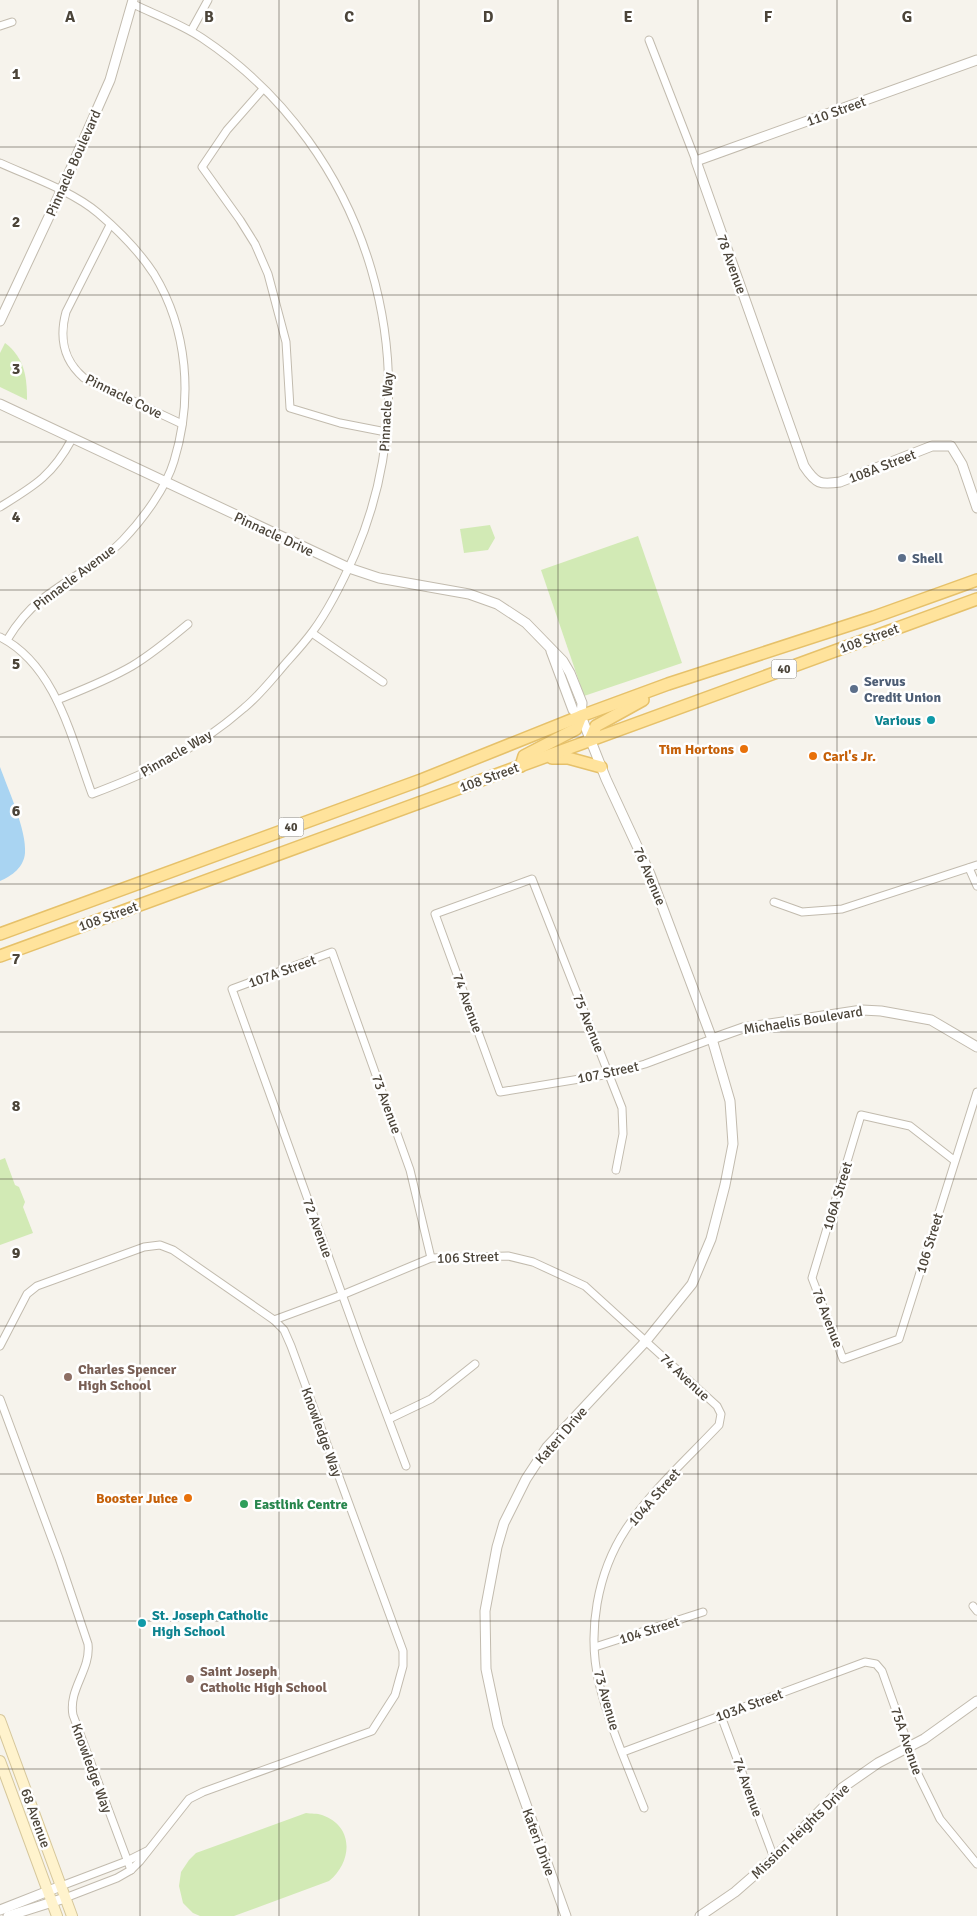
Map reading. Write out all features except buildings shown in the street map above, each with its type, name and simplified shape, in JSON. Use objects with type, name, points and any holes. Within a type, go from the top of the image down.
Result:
[{"type":"main road","name":"108 Street","points":[[0,934],[421,780],[581,716],[691,677],[864,621],[977,580]]},
{"type":"main road","name":"108 Street","points":[[0,956],[977,599]]},
{"type":"main road","points":[[590,740],[596,726],[637,703],[691,677]]},
{"type":"main road","points":[[521,766],[524,756],[576,729],[581,716]]},
{"type":"main road","points":[[521,766],[555,757],[568,758],[601,767]]},
{"type":"main road","name":"68 Avenue","points":[[0,1720],[72,1916]]},
{"type":"main road","name":"68 Avenue","points":[[0,1761],[57,1916]]},
{"type":"street","points":[[191,31],[208,0]]},
{"type":"street","name":"Pinnacle Way","points":[[57,700],[92,794],[154,768],[205,738],[245,708],[312,632],[348,568],[366,527],[377,490],[386,432],[389,396],[384,324],[379,296],[354,219],[325,163],[288,114],[225,54],[191,31],[133,2]]},
{"type":"street","name":"Pinnacle Boulevard","points":[[0,321],[61,192],[110,80],[133,2]]},
{"type":"street","points":[[0,26],[12,22]]},
{"type":"street","name":"78 Avenue","points":[[649,40],[696,161],[804,466],[813,480],[820,482]]},
{"type":"street","name":"110 Street","points":[[696,161],[977,60]]},
{"type":"street","points":[[263,89],[227,130],[202,167],[255,244],[268,274],[286,342],[290,408],[340,423],[386,432]]},
{"type":"street","name":"Pinnacle Avenue","points":[[0,163],[90,207],[134,249],[154,275],[171,311],[184,360],[185,396],[182,424],[174,462],[165,482],[143,517],[123,540],[99,562],[40,600],[4,638]]},
{"type":"street","name":"Pinnacle Cove","points":[[110,225],[66,312],[62,328],[63,344],[74,370],[84,378],[182,424]]},
{"type":"street","name":"Pinnacle Drive","points":[[0,404],[348,568],[364,574],[455,591],[485,599],[506,609],[526,623],[549,646],[573,710],[581,716]]},
{"type":"street","points":[[0,507],[46,476],[63,455],[72,439]]},
{"type":"street","name":"108A Street","points":[[820,482],[825,485],[840,482],[932,446],[951,446],[962,464],[977,508]]},
{"type":"street","points":[[4,638],[40,670],[57,700],[104,681],[133,666],[188,624]]},
{"type":"street","points":[[312,632],[383,682]]},
{"type":"street","name":"76 Avenue","points":[[581,716],[601,767],[650,874],[712,1039]]},
{"type":"street","points":[[774,902],[802,912],[842,909],[977,865]]},
{"type":"street","points":[[968,868],[977,886]]},
{"type":"street","name":"75 Avenue","points":[[435,914],[532,879],[622,1108],[624,1134],[616,1170]]},
{"type":"street","name":"74 Avenue","points":[[435,914],[500,1092]]},
{"type":"street","name":"107A Street","points":[[232,989],[332,952]]},
{"type":"street","name":"73 Avenue","points":[[332,952],[410,1170],[431,1258]]},
{"type":"street","name":"72 Avenue","points":[[232,989],[342,1295],[406,1466]]},
{"type":"street","name":"Michaelis Boulevard","points":[[712,1039],[743,1028],[862,1010],[881,1011],[931,1020],[977,1048]]},
{"type":"street","name":"107 Street","points":[[500,1092],[610,1074],[645,1064],[712,1039]]},
{"type":"street","name":"Kateri Drive","points":[[566,1916],[498,1726],[486,1669],[485,1611],[497,1547],[504,1523],[526,1479],[547,1447],[646,1341],[692,1284],[711,1240],[733,1144],[730,1101],[712,1039]]},
{"type":"street","name":"106 Street","points":[[843,1359],[899,1339],[977,1092]]},
{"type":"street","name":"106A Street","points":[[812,1278],[861,1115],[910,1126],[954,1161]]},
{"type":"street","name":"Knowledge Way","points":[[0,1346],[27,1294],[37,1286],[144,1247],[160,1245],[174,1250],[274,1320],[284,1330],[291,1346],[403,1651],[403,1666],[395,1695],[372,1731],[203,1792],[189,1800],[131,1870],[117,1878],[52,1903],[8,1916]]},
{"type":"street","name":"106 Street","points":[[274,1320],[342,1295],[431,1258],[508,1256],[533,1262],[585,1286],[646,1341]]},
{"type":"street","name":"76 Avenue","points":[[812,1278],[843,1359]]},
{"type":"street","name":"74 Avenue","points":[[646,1341],[717,1406],[721,1414]]},
{"type":"street","points":[[389,1419],[432,1398],[475,1364]]},
{"type":"street","name":"Knowledge Way","points":[[0,1399],[59,1558],[88,1644],[89,1654],[73,1694],[71,1705],[73,1715],[131,1870]]},
{"type":"street","name":"Knowledge Way","points":[[0,1410],[8,1419]]},
{"type":"street","name":"104A Street","points":[[600,1588],[612,1556],[625,1530],[651,1497],[719,1425],[721,1414]]},
{"type":"street","name":"73 Avenue","points":[[600,1588],[596,1614],[595,1647],[600,1687],[644,1808]]},
{"type":"street","name":"104 Street","points":[[595,1647],[703,1612]]},
{"type":"street","name":"103A Street","points":[[623,1752],[865,1662],[876,1664]]},
{"type":"street","name":"75A Avenue","points":[[876,1664],[882,1671],[909,1747],[912,1762],[940,1819],[977,1864]]},
{"type":"street","name":"Mission Heights Drive","points":[[700,1916],[735,1892],[774,1858],[842,1788],[878,1763],[924,1739],[976,1702]]},
{"type":"street","name":"74 Avenue","points":[[721,1716],[774,1858]]},
{"type":"street","name":"Knowledge Way","points":[[0,1910],[127,1861],[149,1850]]},
{"type":"green space","points":[[5,343],[17,355],[24,369],[27,400],[0,387],[0,353]]},
{"type":"green space","points":[[490,525],[495,538],[488,550],[464,553],[460,529]]},
{"type":"green space","points":[[638,536],[682,663],[584,696],[541,570]]},
{"type":"green space","points":[[5,1158],[15,1185],[19,1187],[25,1202],[23,1207],[33,1233],[0,1245],[0,1160]]},
{"type":"green space","points":[[306,1813],[320,1814],[332,1820],[345,1835],[346,1854],[343,1864],[329,1881],[234,1916],[200,1916],[193,1913],[183,1903],[179,1886],[181,1872],[196,1853]]},
{"type":"water","points":[[0,767],[20,822],[25,853],[20,867],[0,881]]},
{"type":"place","name":"Shell","points":[[902,558]]},
{"type":"place","name":"Servus Credit Union","points":[[854,689]]},
{"type":"place","name":"Various","points":[[931,720]]},
{"type":"place","name":"Tim Hortons","points":[[744,749]]},
{"type":"place","name":"Carl's Jr.","points":[[813,756]]},
{"type":"place","name":"Charles Spencer High School","points":[[68,1377]]},
{"type":"place","name":"Booster Juice","points":[[188,1498]]},
{"type":"place","name":"Eastlink Centre","points":[[244,1504]]},
{"type":"place","name":"St. Joseph Catholic High School","points":[[142,1623]]},
{"type":"place","name":"Saint Joseph Catholic High School","points":[[190,1679]]}]
